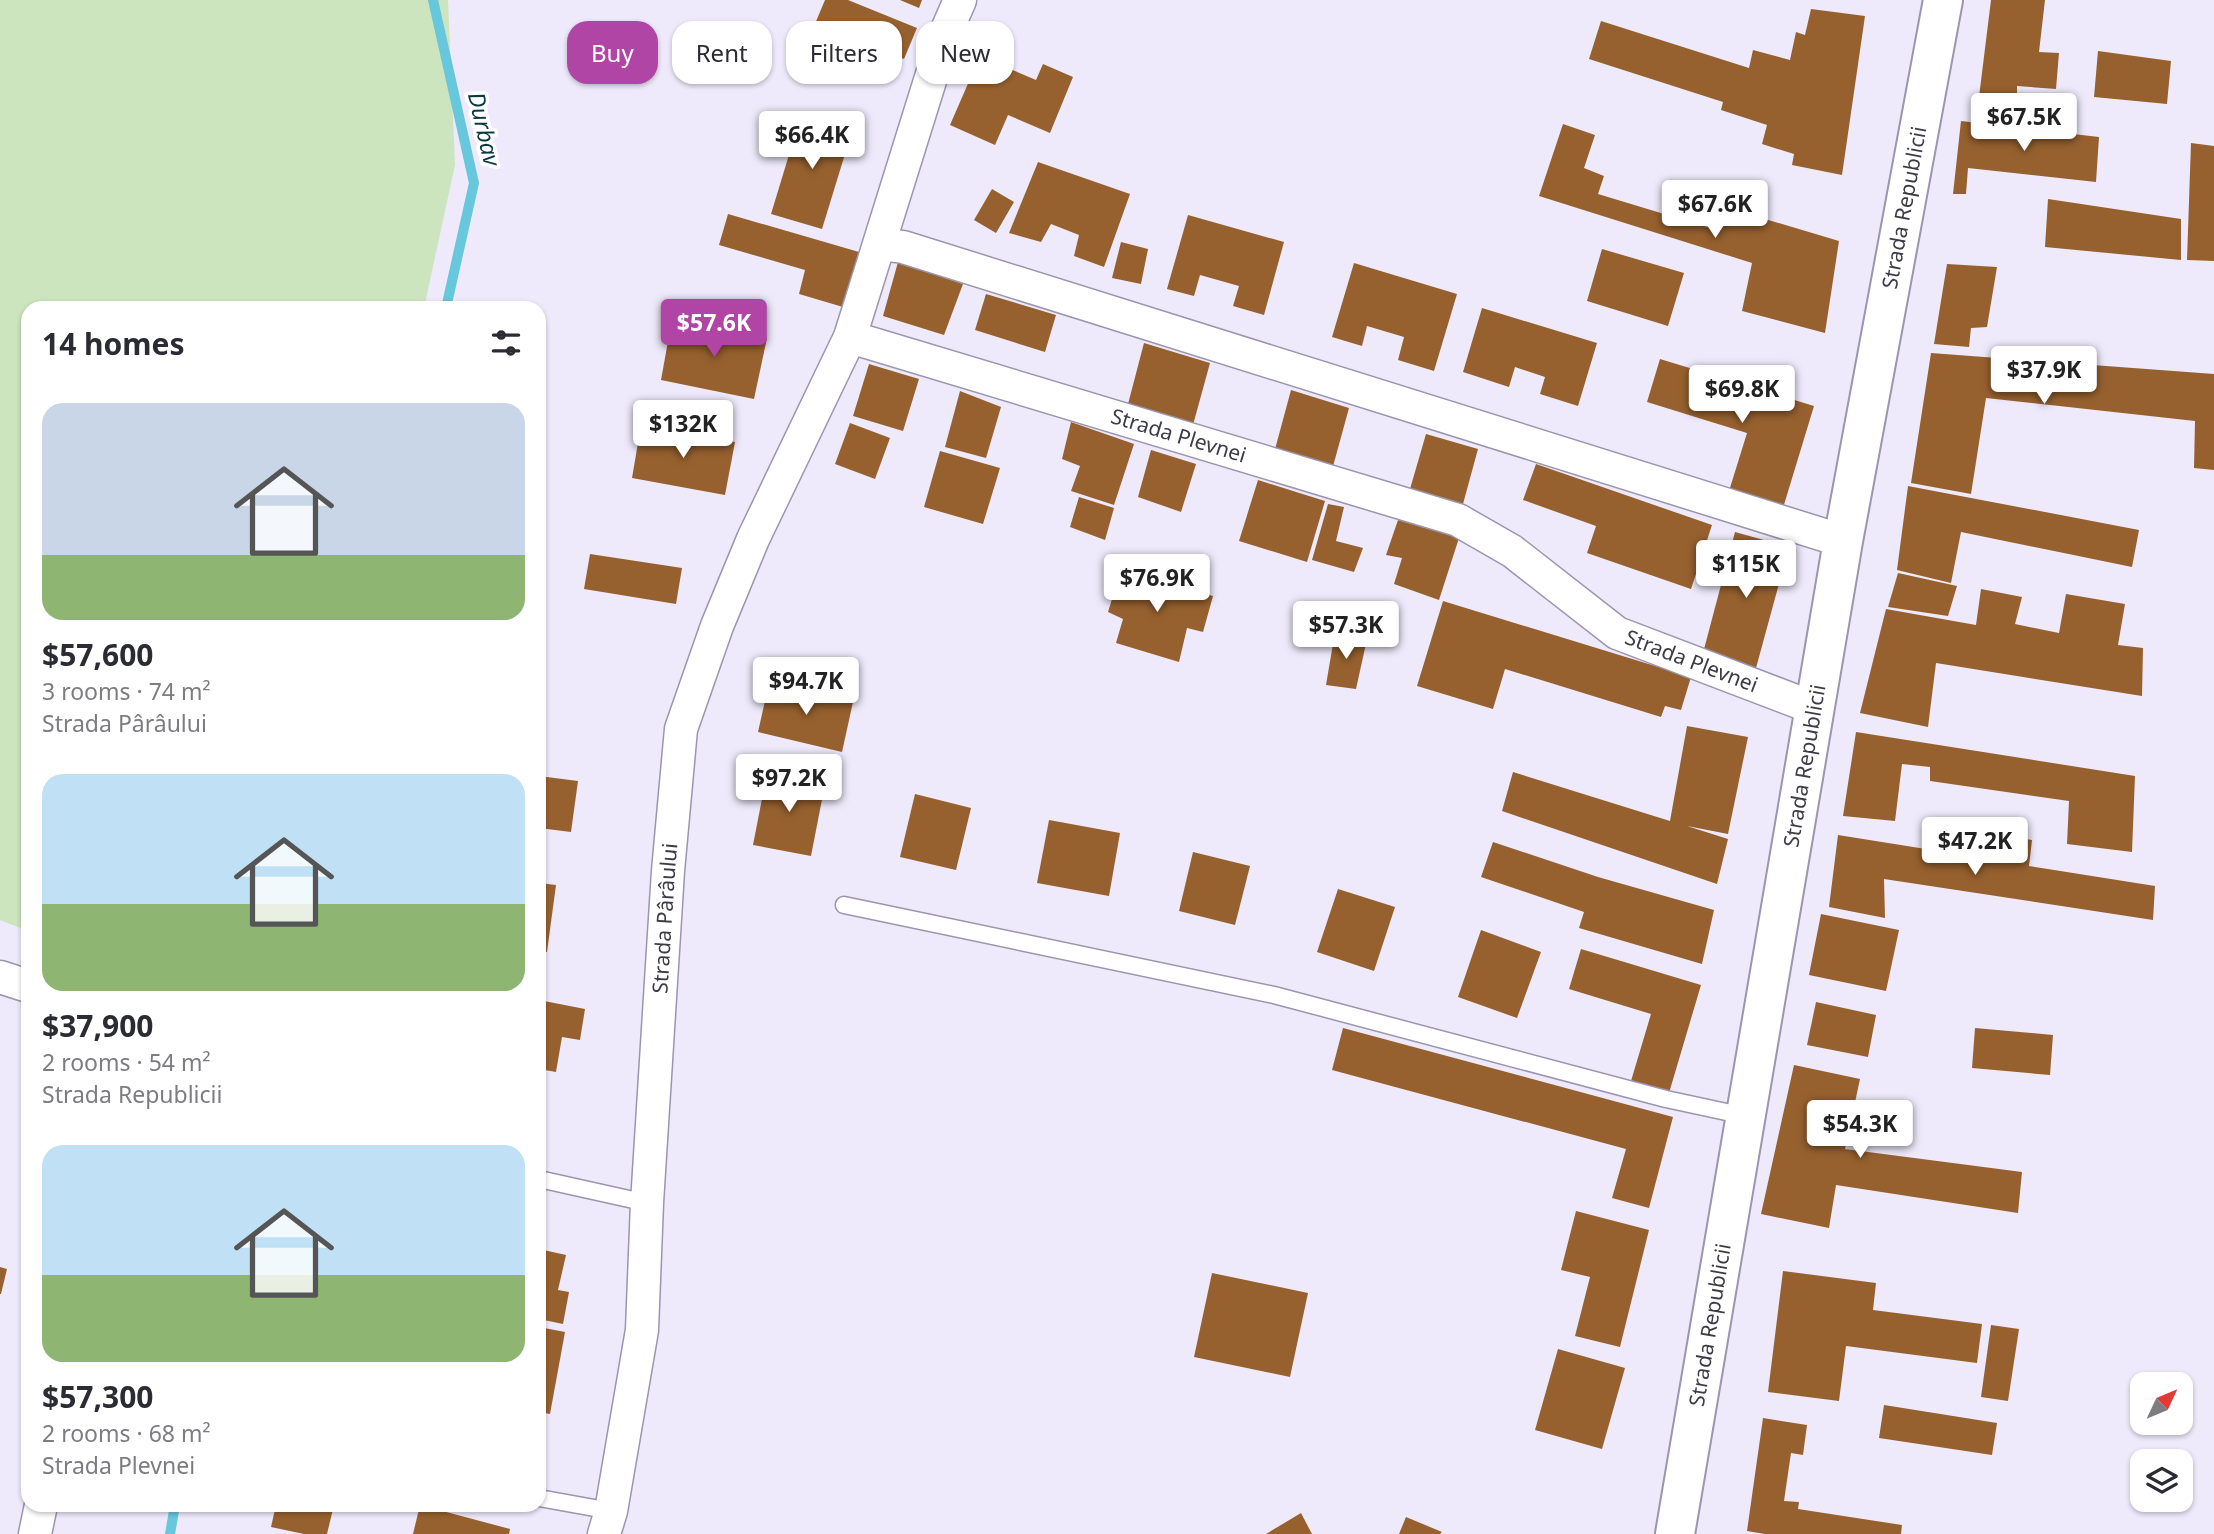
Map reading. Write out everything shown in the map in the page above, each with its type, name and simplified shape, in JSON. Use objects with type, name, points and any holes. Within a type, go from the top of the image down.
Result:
[{"type":"main road","name":"Strada Republicii","points":[[1675,1534],[1843,541],[1943,0]]},
{"type":"street","points":[[850,337],[943,39],[960,0]]},
{"type":"street","points":[[880,244],[916,251],[1843,541]]},
{"type":"street","name":"Strada Plevnei","points":[[850,337],[1458,520],[1512,551],[1617,633],[1814,708]]},
{"type":"street","name":"Strada Pârâului","points":[[607,1523],[642,1330],[667,871],[681,729],[716,626],[753,538],[850,337]]},
{"type":"street","points":[[0,977],[21,983]]},
{"type":"street","points":[[35,1534],[40,1512]]},
{"type":"lane","points":[[844,905],[1274,995],[1666,1099],[1745,1116]]},
{"type":"lane","points":[[546,1181],[647,1203]]},
{"type":"lane","points":[[546,1501],[607,1523]]},
{"type":"green space","points":[[0,0],[448,0],[455,165],[426,301],[21,301],[21,928],[0,920]]},
{"type":"building","points":[[825,0],[848,0],[900,21],[816,21]]},
{"type":"building","points":[[900,0],[922,0],[919,8]]},
{"type":"building","points":[[1991,0],[2045,0],[2039,52],[2059,53],[2056,89],[2017,86],[2017,99],[1979,97]]},
{"type":"building","points":[[1811,9],[1865,16],[1842,175],[1792,165],[1794,154],[1762,144],[1767,125],[1721,110],[1723,102],[1589,59],[1601,21],[1749,68],[1753,50],[1790,60],[1796,32],[1805,35]]},
{"type":"building","points":[[902,22],[916,28],[904,59],[902,58]]},
{"type":"building","points":[[2098,51],[2171,61],[2167,104],[2094,97]]},
{"type":"building","points":[[1043,64],[1073,77],[1050,133],[1008,115],[995,145],[950,125],[968,84],[1014,84],[1014,71],[1036,80]]},
{"type":"building","points":[[802,112],[853,128],[822,229],[771,214]]},
{"type":"building","points":[[1961,121],[2099,137],[2096,182],[1968,168],[1966,194],[1953,194]]},
{"type":"building","points":[[1563,124],[1595,135],[1584,168],[1604,176],[1598,194],[1717,230],[1725,207],[1839,241],[1825,333],[1742,311],[1752,263],[1539,196]]},
{"type":"building","points":[[2191,143],[2214,146],[2214,261],[2187,260]]},
{"type":"building","points":[[1038,162],[1130,194],[1104,267],[1074,256],[1079,235],[1051,224],[1041,242],[1009,233]]},
{"type":"building","points":[[992,189],[1014,202],[996,233],[974,220]]},
{"type":"building","points":[[2048,199],[2181,219],[2181,260],[2045,247]]},
{"type":"building","points":[[728,214],[859,252],[843,307],[799,294],[805,270],[719,245]]},
{"type":"building","points":[[1188,215],[1284,242],[1264,315],[1233,306],[1239,286],[1200,275],[1194,296],[1167,289]]},
{"type":"building","points":[[1121,242],[1148,249],[1141,284],[1112,278]]},
{"type":"building","points":[[1602,249],[1684,273],[1668,326],[1587,301]]},
{"type":"building","points":[[898,262],[963,284],[944,335],[883,316]]},
{"type":"building","points":[[1354,263],[1457,294],[1434,371],[1398,360],[1404,337],[1367,326],[1362,346],[1332,337]]},
{"type":"building","points":[[1947,264],[1997,267],[1987,327],[1971,328],[1969,347],[1934,344]]},
{"type":"building","points":[[986,294],[1056,315],[1045,352],[975,330]]},
{"type":"building","points":[[1482,308],[1597,343],[1578,406],[1540,394],[1545,377],[1515,367],[1509,387],[1463,372]]},
{"type":"building","points":[[672,319],[767,338],[754,399],[661,380]]},
{"type":"building","points":[[1144,343],[1210,363],[1193,425],[1128,404]]},
{"type":"building","points":[[1931,353],[2214,374],[2214,470],[2194,468],[2195,421],[1986,398],[1971,494],[1911,483]]},
{"type":"building","points":[[1660,359],[1814,406],[1783,508],[1729,491],[1747,433],[1647,402]]},
{"type":"building","points":[[869,364],[919,379],[903,431],[853,416]]},
{"type":"building","points":[[1291,390],[1349,408],[1332,470],[1274,453]]},
{"type":"building","points":[[960,391],[1001,407],[986,458],[945,447]]},
{"type":"building","points":[[1071,422],[1134,444],[1114,505],[1071,491],[1080,466],[1062,459]]},
{"type":"building","points":[[850,423],[890,438],[875,479],[835,464]]},
{"type":"building","points":[[641,425],[735,442],[725,495],[632,478]]},
{"type":"building","points":[[1426,434],[1478,449],[1463,504],[1410,489]]},
{"type":"building","points":[[1151,450],[1196,464],[1181,512],[1138,497]]},
{"type":"building","points":[[940,451],[1000,468],[983,524],[924,507]]},
{"type":"building","points":[[1536,464],[1712,525],[1691,589],[1587,553],[1596,526],[1523,500]]},
{"type":"building","points":[[1258,480],[1325,501],[1307,562],[1239,541]]},
{"type":"building","points":[[1908,486],[2139,530],[2132,567],[1961,532],[1951,583],[1897,570]]},
{"type":"building","points":[[1079,497],[1114,508],[1105,540],[1070,527]]},
{"type":"building","points":[[1328,504],[1344,507],[1336,541],[1363,548],[1354,572],[1312,560]]},
{"type":"building","points":[[1398,520],[1459,538],[1439,600],[1394,584],[1402,558],[1386,555]]},
{"type":"building","points":[[1735,532],[1789,547],[1756,668],[1703,653]]},
{"type":"building","points":[[590,554],[682,568],[676,604],[584,589]]},
{"type":"building","points":[[1121,570],[1213,596],[1203,632],[1187,628],[1179,662],[1116,643],[1123,619],[1108,612]]},
{"type":"building","points":[[1898,573],[1957,586],[1948,616],[1888,607]]},
{"type":"building","points":[[1981,589],[2022,597],[2015,624],[2059,633],[2066,594],[2125,604],[2118,645],[2143,648],[2142,696],[1936,663],[1928,727],[1860,713],[1886,609],[1976,625]]},
{"type":"building","points":[[1443,601],[1691,677],[1681,710],[1665,706],[1661,717],[1505,669],[1493,709],[1417,686]]},
{"type":"building","points":[[1335,632],[1367,639],[1356,689],[1326,685]]},
{"type":"building","points":[[769,683],[853,702],[842,752],[758,732]]},
{"type":"building","points":[[1687,726],[1748,737],[1728,834],[1687,826],[1728,839],[1717,884],[1502,811],[1513,772],[1670,821]]},
{"type":"building","points":[[1856,732],[2135,776],[2132,852],[2067,844],[2069,801],[1930,781],[1930,767],[1902,764],[1895,821],[1843,816]]},
{"type":"building","points":[[767,773],[825,784],[811,856],[753,845]]},
{"type":"building","points":[[546,777],[578,781],[571,832],[546,829]]},
{"type":"building","points":[[915,794],[971,808],[956,870],[900,857]]},
{"type":"building","points":[[1049,820],[1120,833],[1109,896],[1037,883]]},
{"type":"building","points":[[1982,832],[2032,840],[2029,866],[2155,886],[2153,920],[1884,879],[1885,918],[1829,907],[1838,835],[1976,857]]},
{"type":"building","points":[[1493,842],[1598,877],[1714,910],[1702,964],[1579,928],[1584,912],[1481,877]]},
{"type":"building","points":[[1193,852],[1250,866],[1235,925],[1179,911]]},
{"type":"building","points":[[546,884],[556,885],[546,952]]},
{"type":"building","points":[[1338,889],[1395,907],[1374,971],[1317,952]]},
{"type":"building","points":[[1821,914],[1899,930],[1886,991],[1809,975]]},
{"type":"building","points":[[1481,930],[1541,952],[1517,1018],[1458,997]]},
{"type":"building","points":[[1581,949],[1701,985],[1669,1093],[1631,1081],[1651,1014],[1569,989]]},
{"type":"building","points":[[546,1001],[585,1009],[580,1040],[562,1037],[556,1072],[546,1070]]},
{"type":"building","points":[[1816,1002],[1876,1015],[1868,1057],[1807,1045]]},
{"type":"building","points":[[1343,1028],[1673,1117],[1649,1208],[1612,1198],[1626,1149],[1332,1070]]},
{"type":"building","points":[[1975,1028],[2053,1035],[2050,1075],[1972,1068]]},
{"type":"building","points":[[1794,1065],[1860,1079],[1845,1149],[2022,1172],[2018,1213],[1836,1185],[1829,1228],[1761,1214]]},
{"type":"building","points":[[1576,1211],[1649,1230],[1620,1347],[1575,1336],[1590,1277],[1561,1270]]},
{"type":"building","points":[[546,1251],[566,1255],[558,1290],[569,1292],[563,1324],[546,1320]]},
{"type":"building","points":[[0,1267],[7,1269],[1,1294],[0,1294]]},
{"type":"building","points":[[1783,1271],[1876,1283],[1873,1310],[1982,1324],[1977,1363],[1846,1346],[1839,1401],[1768,1392]]},
{"type":"building","points":[[1212,1273],[1308,1293],[1290,1377],[1194,1357]]},
{"type":"building","points":[[1991,1325],[2019,1329],[2008,1401],[1981,1397]]},
{"type":"building","points":[[546,1328],[565,1332],[550,1414],[546,1413]]},
{"type":"building","points":[[1558,1349],[1625,1368],[1602,1449],[1535,1430]]},
{"type":"building","points":[[1884,1405],[1997,1423],[1992,1455],[1879,1438]]},
{"type":"building","points":[[1763,1418],[1807,1425],[1803,1455],[1791,1453],[1784,1501],[1799,1502],[1798,1509],[1902,1525],[1901,1534],[1765,1534],[1747,1531]]},
{"type":"building","points":[[274,1512],[332,1512],[327,1534],[304,1534],[271,1527]]},
{"type":"building","points":[[418,1512],[446,1512],[510,1529],[509,1534],[413,1534]]},
{"type":"building","points":[[1301,1513],[1312,1534],[1266,1534]]},
{"type":"building","points":[[1406,1517],[1442,1532],[1399,1534]]},
{"type":"waterway","name":"Durbav","points":[[433,0],[474,183],[448,301]]},
{"type":"waterway","name":"Durbav","points":[[170,1534],[174,1512]]}]
